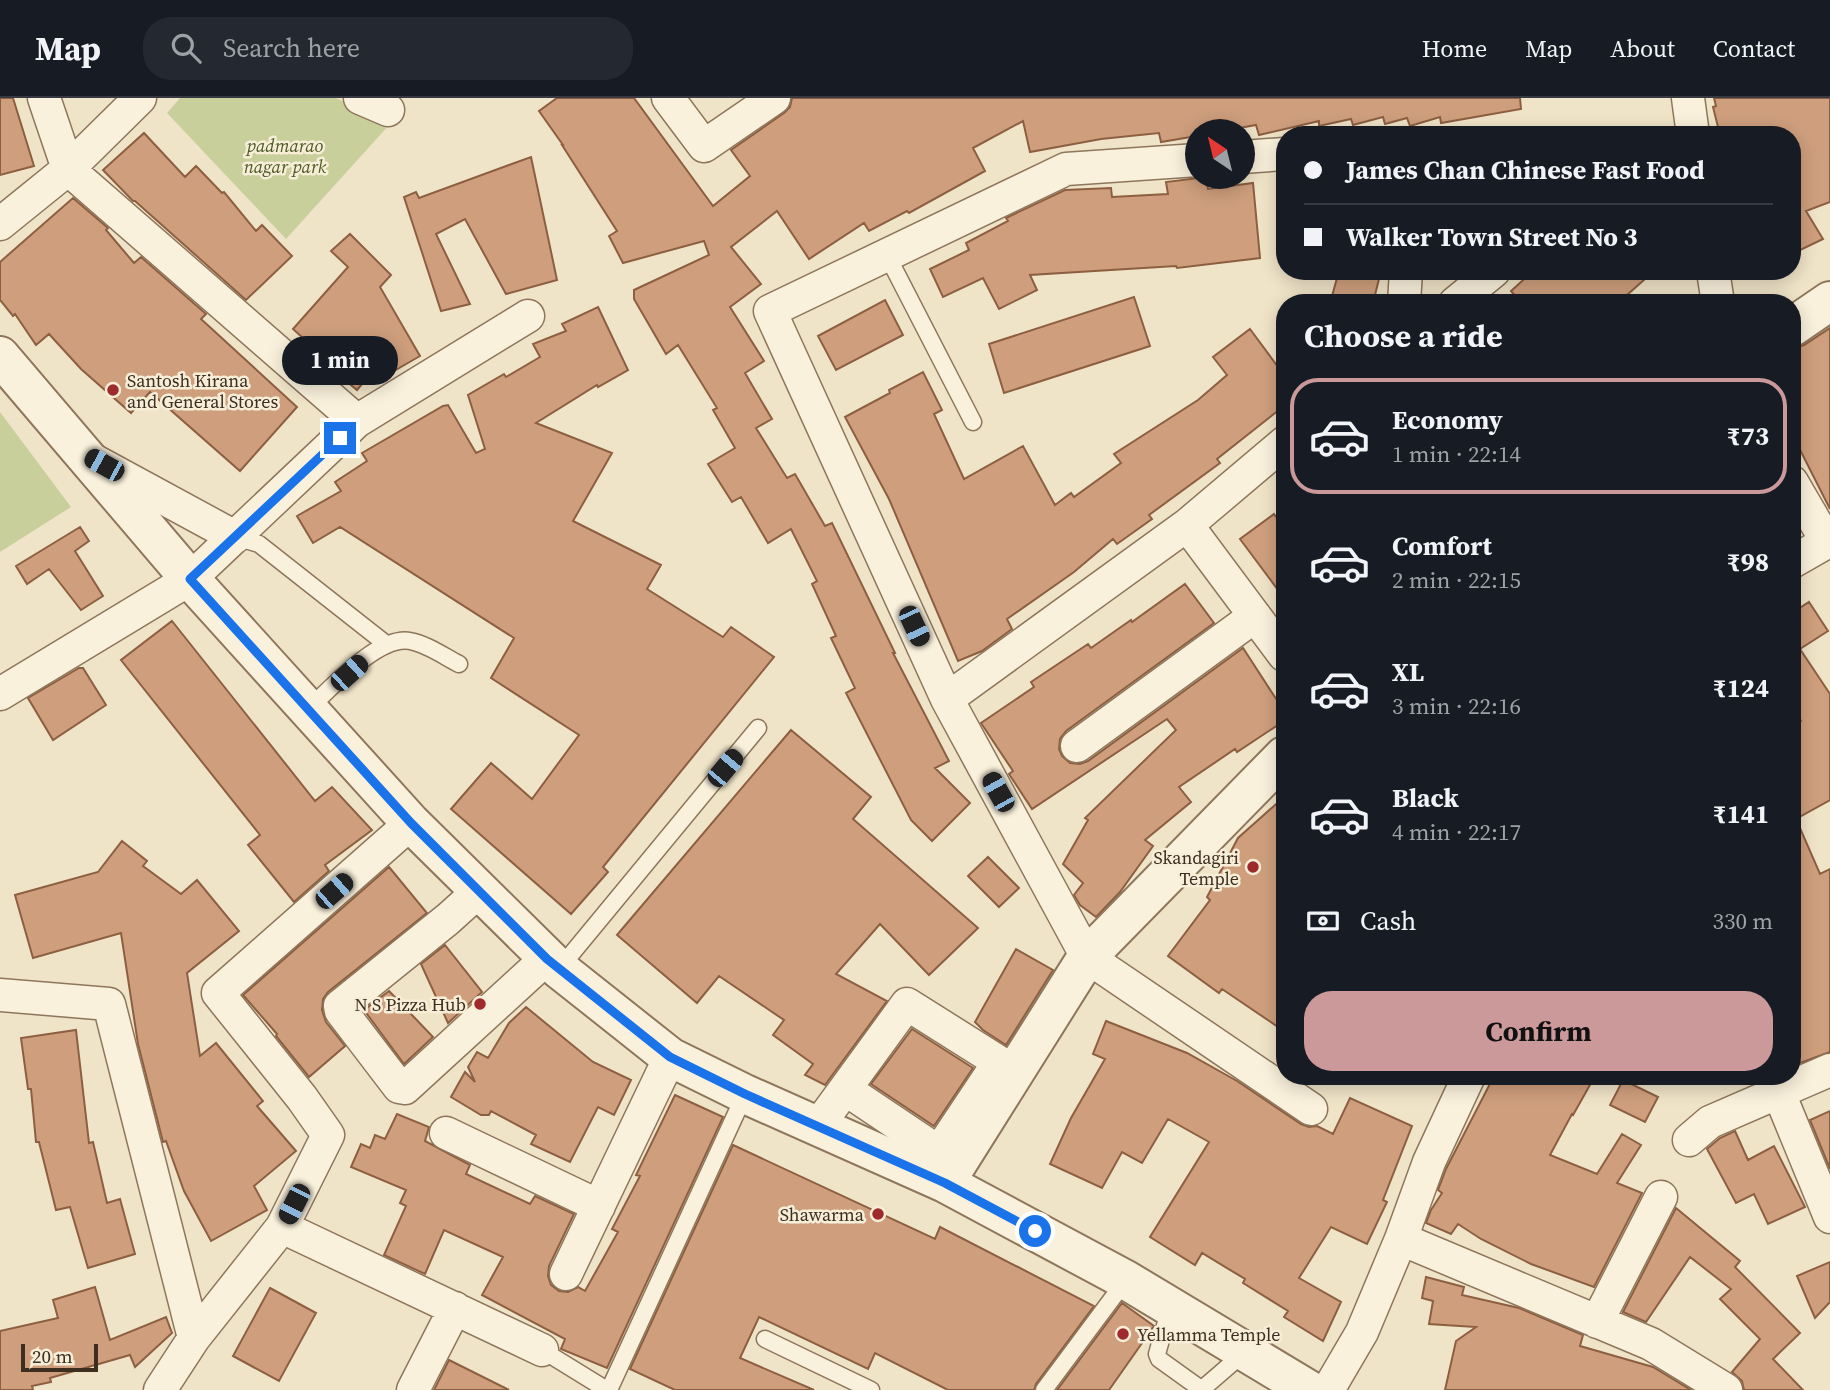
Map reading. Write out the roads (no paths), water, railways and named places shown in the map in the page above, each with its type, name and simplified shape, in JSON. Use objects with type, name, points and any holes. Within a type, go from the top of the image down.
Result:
[{"type":"street","points":[[44,98],[68,169],[357,421]]},
{"type":"street","points":[[0,224],[68,169],[140,98]]},
{"type":"street","points":[[668,98],[704,145],[774,98]]},
{"type":"street","points":[[1685,126],[1688,98]]},
{"type":"street","points":[[1255,156],[1276,155]]},
{"type":"street","points":[[1185,161],[1066,169],[770,311],[947,699],[1087,957],[1311,1109]]},
{"type":"street","points":[[1466,294],[1483,280]]},
{"type":"street","points":[[1801,321],[1830,301]]},
{"type":"street","points":[[0,694],[190,579],[357,421],[528,317]]},
{"type":"street","points":[[0,356],[190,579],[411,823],[553,964],[670,1057],[745,1094],[945,1183],[1126,1280],[1310,1390]]},
{"type":"street","points":[[947,699],[1187,525],[1276,450]]},
{"type":"street","points":[[85,455],[235,537]]},
{"type":"street","points":[[1801,497],[1827,542],[1801,557]]},
{"type":"street","points":[[1187,525],[1276,644]]},
{"type":"street","points":[[1077,746],[1255,616]]},
{"type":"street","points":[[945,1183],[1087,957],[1276,763]]},
{"type":"street","points":[[160,1390],[194,1338],[282,1227],[328,1135],[302,1098],[218,993],[411,823]]},
{"type":"street","points":[[479,891],[449,919],[340,1006],[341,1011],[399,1087],[405,1088],[553,964]]},
{"type":"street","points":[[0,995],[109,1004],[194,1338]]},
{"type":"street","points":[[818,1126],[845,1088],[907,1004],[999,1062],[939,1152],[845,1088]]},
{"type":"street","points":[[566,1274],[670,1057]]},
{"type":"street","points":[[1801,1077],[1830,1070]]},
{"type":"street","points":[[1328,1390],[1362,1332],[1401,1239],[1429,1162],[1465,1085]]},
{"type":"street","points":[[1689,1140],[1710,1122],[1773,1085]]},
{"type":"street","points":[[1775,1085],[1830,1217]]},
{"type":"street","points":[[446,1133],[599,1206]]},
{"type":"street","points":[[1597,1322],[1661,1197]]},
{"type":"street","points":[[282,1227],[542,1350]]},
{"type":"street","points":[[1401,1239],[1651,1343],[1723,1389]]},
{"type":"street","points":[[413,1390],[455,1308]]},
{"type":"lane","points":[[887,255],[973,422]]},
{"type":"lane","points":[[235,537],[259,544],[386,644]]},
{"type":"lane","points":[[308,709],[362,661],[386,644],[409,640],[460,664]]},
{"type":"lane","points":[[553,964],[758,728]]},
{"type":"lane","points":[[542,1350],[608,1390],[745,1094]]},
{"type":"lane","points":[[1044,1390],[1126,1280]]},
{"type":"lane","points":[[1170,1308],[1157,1354],[1159,1359],[1198,1387],[1203,1388],[1245,1352]]},
{"type":"lane","points":[[765,1339],[871,1390]]},
{"type":"place","name":"Santosh Kirana and General Stores","points":[[113,390]]},
{"type":"place","name":"Skandagiri Temple","points":[[1253,867]]},
{"type":"place","name":"N S Pizza Hub","points":[[480,1004]]},
{"type":"place","name":"Shawarma","points":[[878,1214]]},
{"type":"place","name":"Yellamma Temple","points":[[1123,1334]]},
{"type":"park label","name":"padmarao nagar park","points":[[285,155]]}]
